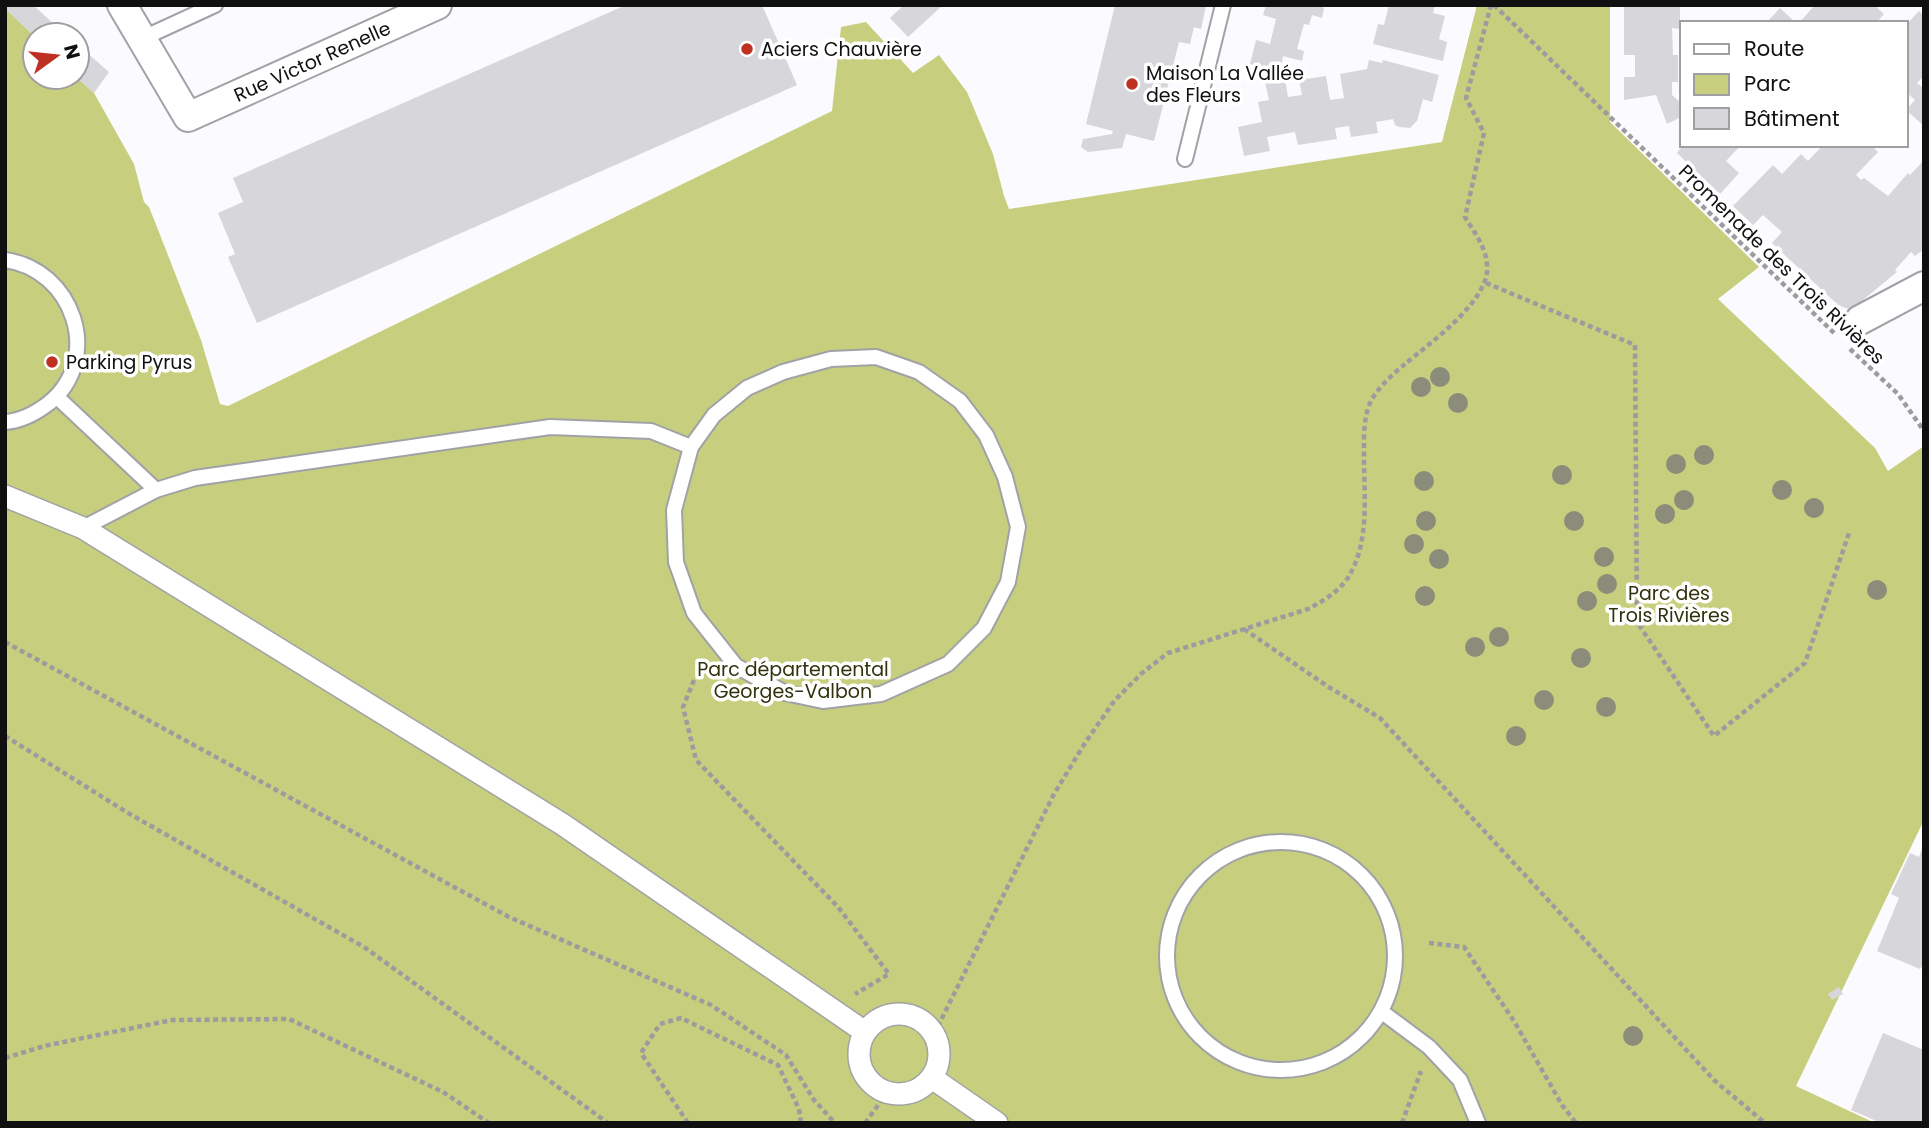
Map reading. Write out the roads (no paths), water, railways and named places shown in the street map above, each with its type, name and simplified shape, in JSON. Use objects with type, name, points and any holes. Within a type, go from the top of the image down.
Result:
[{"type":"street","points":[[122,5],[141,39]]},
{"type":"street","name":"Rue Victor Renelle","points":[[141,39],[188,117],[438,5]]},
{"type":"street","points":[[1849,329],[1924,286]]},
{"type":"street","points":[[5,496],[83,528],[562,824],[865,1032]]},
{"type":"street","points":[[900,1014],[914,1016],[926,1023],[939,1045],[940,1056],[932,1078],[924,1087],[912,1093],[899,1095],[876,1088],[861,1068],[860,1043],[865,1032],[874,1022],[900,1014]]},
{"type":"street","points":[[932,1078],[997,1123]]},
{"type":"lane","points":[[141,39],[215,5]]},
{"type":"lane","points":[[1185,159],[1223,5]]},
{"type":"lane","points":[[5,260],[32,268],[52,282],[68,302],[76,326],[77,351],[71,375],[57,397],[37,412],[5,422]]},
{"type":"lane","points":[[876,357],[919,372],[960,401],[986,435],[1005,477],[1018,527],[1008,582],[984,628],[948,664],[881,694],[823,701],[785,693],[736,666],[694,613],[676,562],[674,509],[691,447],[714,415],[747,388],[783,372],[831,359],[876,357]]},
{"type":"lane","points":[[57,397],[156,490]]},
{"type":"lane","points":[[83,528],[156,490],[195,478],[550,427],[651,430],[691,447]]},
{"type":"lane","points":[[1281,841],[1326,849],[1355,869],[1380,901],[1392,927],[1397,965],[1394,986],[1382,1012],[1366,1034],[1336,1055],[1308,1065],[1276,1069],[1246,1066],[1220,1054],[1193,1033],[1175,996],[1165,958],[1168,929],[1185,893],[1211,863],[1250,845],[1281,841]]},
{"type":"lane","points":[[1382,1012],[1429,1047],[1460,1080],[1478,1123]]},
{"type":"place","name":"Aciers Chauvière","points":[[747,49]]},
{"type":"place","name":"Maison La Vallée des Fleurs","points":[[1132,84]]},
{"type":"place","name":"Parking Pyrus","points":[[52,362]]},
{"type":"park label","name":"Parc des Trois Rivières","points":[[1669,604]]},
{"type":"park label","name":"Parc départemental Georges-Valbon","points":[[793,680]]}]
